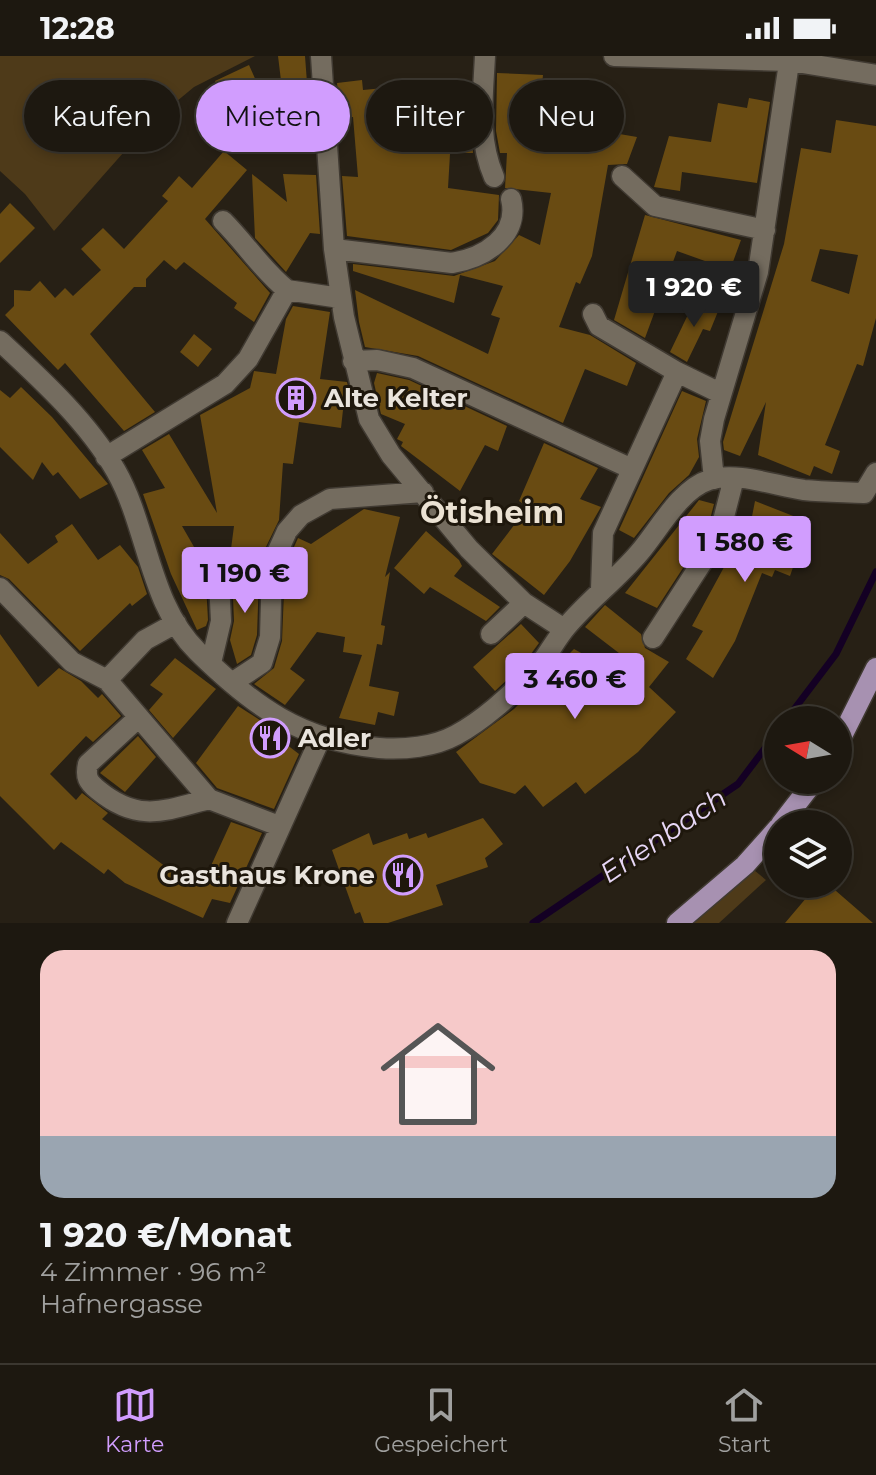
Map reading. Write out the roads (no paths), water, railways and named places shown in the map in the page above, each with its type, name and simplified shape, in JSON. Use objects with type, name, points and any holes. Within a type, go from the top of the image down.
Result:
[{"type":"main road","points":[[852,716],[876,668]]},
{"type":"main road","points":[[792,810],[804,794]]},
{"type":"main road","points":[[677,923],[745,865],[764,844]]},
{"type":"street","points":[[321,56],[334,249],[340,298],[363,401],[379,437],[469,549],[524,603],[564,629]]},
{"type":"street","points":[[485,56],[482,109],[484,155],[494,177]]},
{"type":"street","points":[[614,56],[790,59],[876,75]]},
{"type":"street","points":[[653,638],[719,536],[724,478],[710,441],[720,393],[758,272],[790,59]]},
{"type":"street","points":[[622,176],[655,206],[765,230]]},
{"type":"street","points":[[334,249],[452,263],[464,261],[502,240],[512,222],[511,199]]},
{"type":"street","points":[[223,221],[247,244],[265,272],[287,290],[340,298]]},
{"type":"street","points":[[106,457],[225,384],[238,372],[287,290]]},
{"type":"street","points":[[593,314],[599,326],[677,372],[720,393]]},
{"type":"street","points":[[0,341],[87,431],[106,457],[125,489],[184,637],[233,682],[284,722],[320,739],[350,745],[400,748],[456,735],[495,708],[548,657],[564,629],[636,557],[693,487],[724,478],[807,490],[864,493],[876,473]]},
{"type":"street","points":[[353,361],[377,360],[413,368],[632,469]]},
{"type":"street","points":[[601,589],[603,533],[677,372]]},
{"type":"street","points":[[233,682],[262,663],[267,648],[272,564],[287,531],[301,515],[330,499],[423,492]]},
{"type":"street","points":[[211,663],[221,621],[218,561],[272,564]]},
{"type":"street","points":[[0,588],[72,662],[107,680],[209,799],[279,826]]},
{"type":"street","points":[[491,634],[524,603]]},
{"type":"street","points":[[107,680],[145,640],[176,623]]},
{"type":"street","points":[[138,718],[88,764],[86,773],[89,783],[112,801],[145,813],[209,799]]},
{"type":"street","points":[[237,923],[320,739]]},
{"type":"waterway","name":"Erlenbach","points":[[797,706],[836,654],[876,572]]},
{"type":"waterway","name":"Erlenbach","points":[[533,923],[738,784],[764,750]]},
{"type":"place","name":"Alte Kelter","points":[[296,398]]},
{"type":"place","name":"Adler","points":[[270,738]]},
{"type":"place","name":"Gasthaus Krone","points":[[403,875]]},
{"type":"district","name":"Ötisheim","points":[[492,513]]}]
